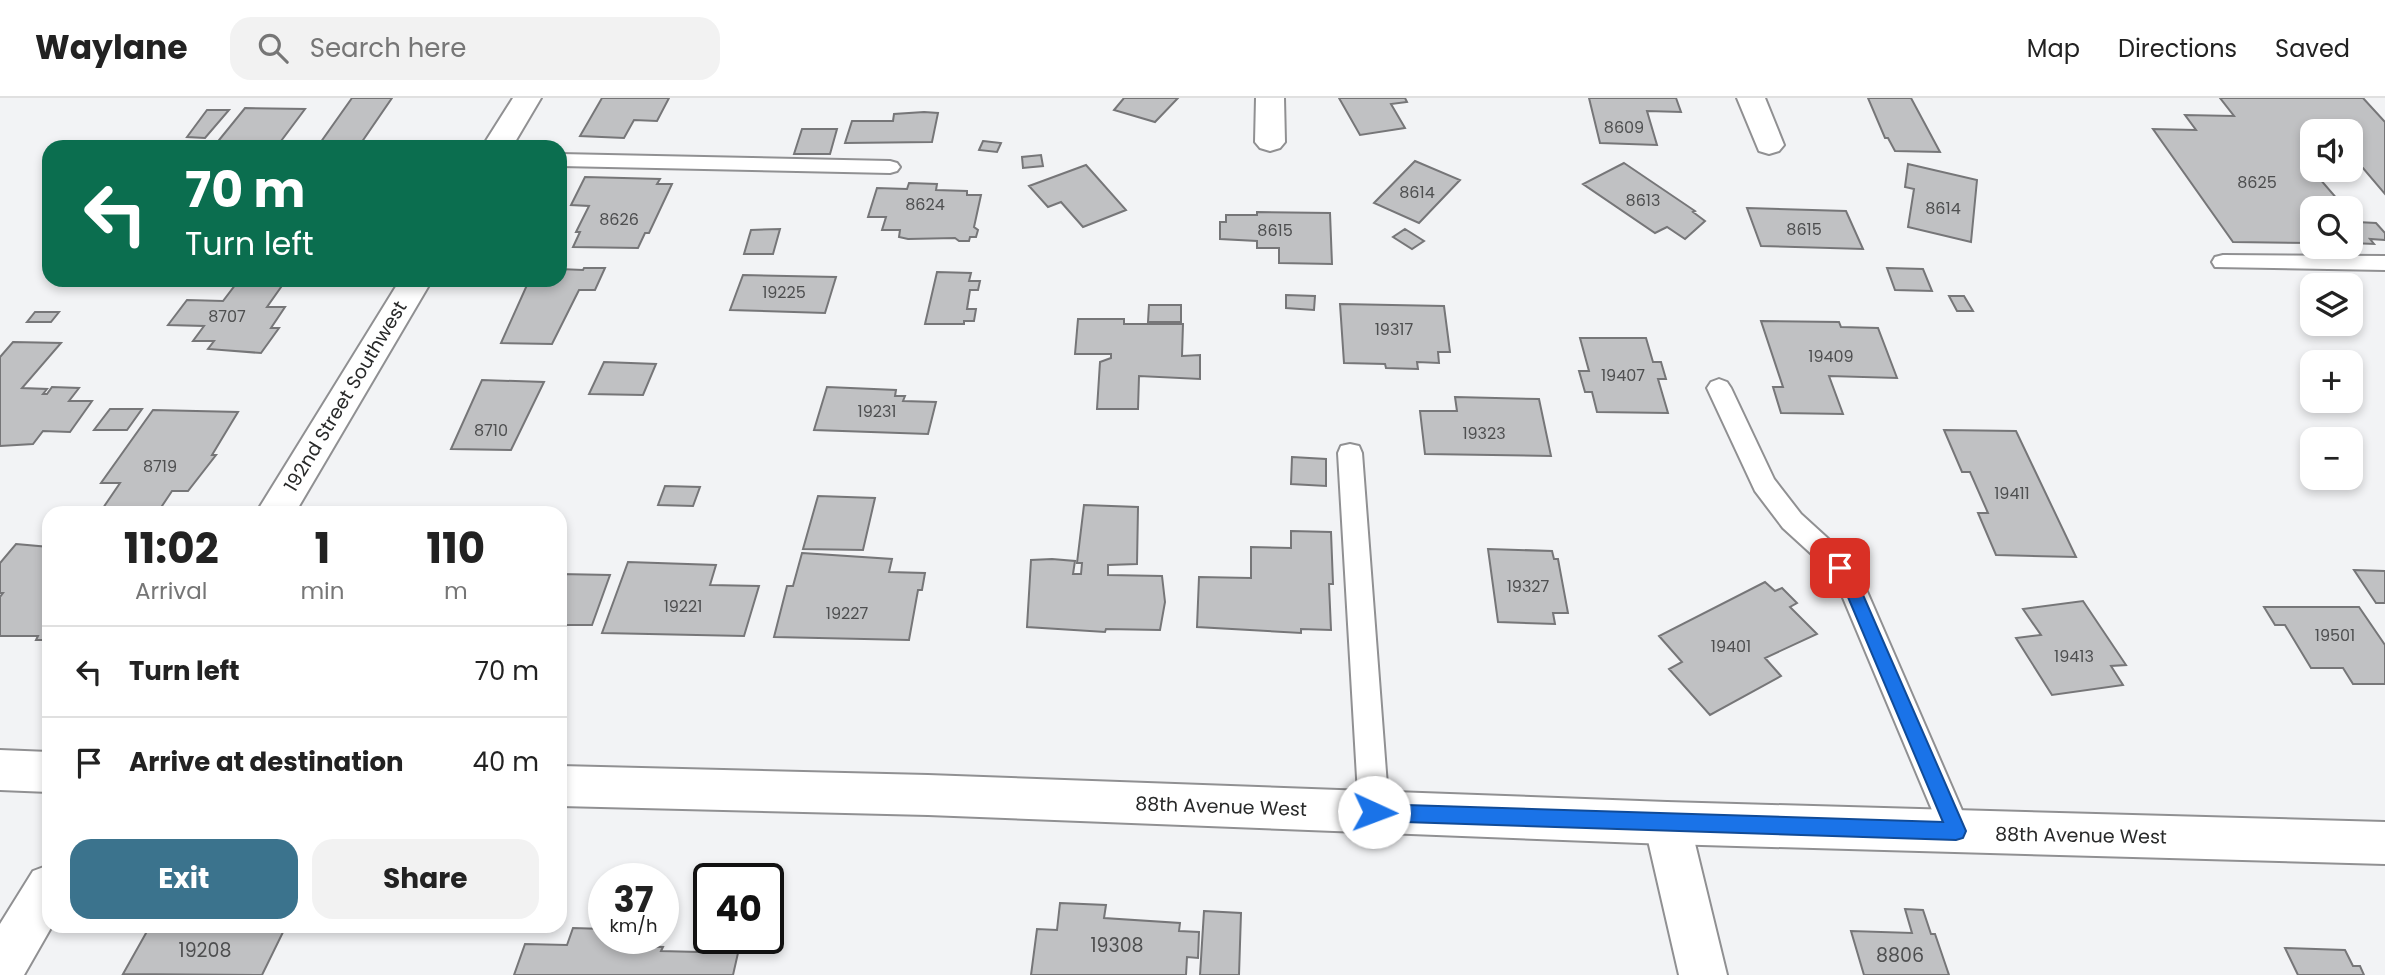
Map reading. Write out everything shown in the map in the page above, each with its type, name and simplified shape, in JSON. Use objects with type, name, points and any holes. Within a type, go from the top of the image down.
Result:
[{"type":"street","points":[[501,140],[527,98]]},
{"type":"street","points":[[1270,98],[1270,142]]},
{"type":"street","points":[[1751,98],[1769,145]]},
{"type":"street","name":"192nd Street Southwest","points":[[279,506],[412,287]]},
{"type":"street","points":[[0,770],[42,772]]},
{"type":"street","name":"88th Avenue West","points":[[567,786],[915,795],[1667,823],[2385,843]]},
{"type":"street","points":[[1667,823],[1703,975]]},
{"type":"street","points":[[0,969],[42,899]]},
{"type":"lane","points":[[567,160],[890,167]]},
{"type":"lane","points":[[2223,262],[2385,263]]},
{"type":"lane","points":[[1719,388],[1764,484],[1792,521],[1826,552],[1852,588],[1956,831]]},
{"type":"lane","points":[[1350,453],[1374,812]]},
{"type":"building","points":[[352,98],[392,98],[363,140],[322,140]]},
{"type":"building","points":[[602,98],[669,98],[657,121],[634,120],[624,138],[580,136]]},
{"type":"building","points":[[1124,98],[1178,98],[1155,122],[1114,110]]},
{"type":"building","points":[[1339,98],[1405,98],[1407,102],[1391,104],[1405,128],[1360,135]]},
{"type":"building","points":[[1589,98],[1676,98],[1681,112],[1647,111],[1657,145],[1600,143]]},
{"type":"building","points":[[1868,98],[1911,98],[1940,152],[1895,151],[1888,138],[1885,138]]},
{"type":"building","points":[[2220,98],[2363,98],[2385,122],[2385,194],[2363,168],[2363,119],[2300,119],[2300,182],[2322,182],[2335,196],[2300,196],[2300,243],[2233,242],[2153,129],[2196,130],[2185,115],[2234,116]]},
{"type":"building","points":[[245,108],[305,109],[282,140],[219,140]]},
{"type":"building","points":[[207,110],[229,110],[205,138],[187,137]]},
{"type":"building","points":[[938,113],[932,142],[845,143],[852,121],[893,121],[894,114]]},
{"type":"building","points":[[802,129],[837,129],[830,154],[794,154]]},
{"type":"building","points":[[983,141],[1001,143],[997,152],[979,150]]},
{"type":"building","points":[[1041,155],[1043,166],[1023,168],[1022,157]]},
{"type":"building","points":[[1415,161],[1460,180],[1419,223],[1374,203]]},
{"type":"building","points":[[1624,163],[1695,211],[1693,212],[1705,221],[1685,239],[1667,227],[1655,233],[1583,184]]},
{"type":"building","points":[[1908,164],[1977,180],[1971,242],[1908,227],[1914,189],[1905,187]]},
{"type":"building","points":[[1086,165],[1126,210],[1083,227],[1061,202],[1048,207],[1029,186]]},
{"type":"building","points":[[585,177],[660,179],[657,184],[672,184],[649,233],[645,233],[638,248],[573,247],[580,232],[576,232],[589,206],[571,205]]},
{"type":"building","points":[[909,183],[937,184],[936,190],[967,191],[967,195],[981,195],[974,227],[978,230],[976,237],[970,237],[969,241],[955,238],[908,239],[899,237],[900,230],[882,230],[886,217],[868,217],[877,188],[907,189]]},
{"type":"building","points":[[1747,208],[1846,211],[1863,249],[1761,246]]},
{"type":"building","points":[[1257,212],[1330,213],[1332,264],[1279,263],[1279,248],[1257,248],[1257,241],[1220,239],[1220,222],[1226,222],[1226,215],[1257,215]]},
{"type":"building","points":[[2363,222],[2376,223],[2385,233],[2385,240],[2370,239],[2374,244],[2363,244]]},
{"type":"building","points":[[780,229],[773,254],[744,254],[751,230]]},
{"type":"building","points":[[1405,229],[1424,241],[1412,249],[1393,237]]},
{"type":"building","points":[[605,268],[595,290],[579,290],[552,344],[501,343],[526,287],[567,287],[567,269]]},
{"type":"building","points":[[1887,268],[1923,269],[1932,291],[1895,290]]},
{"type":"building","points":[[937,272],[971,273],[969,281],[980,281],[978,290],[970,290],[967,309],[976,309],[974,321],[964,321],[964,324],[925,324]]},
{"type":"building","points":[[743,275],[836,277],[825,313],[730,310]]},
{"type":"building","points":[[234,287],[281,287],[267,307],[285,307],[271,328],[279,328],[261,353],[208,349],[214,341],[193,341],[204,326],[168,325],[187,300],[223,301]]},
{"type":"building","points":[[1286,295],[1315,296],[1314,310],[1286,308]]},
{"type":"building","points":[[1949,296],[1964,296],[1973,311],[1957,311]]},
{"type":"building","points":[[1340,304],[1444,306],[1450,352],[1438,352],[1439,363],[1417,362],[1418,369],[1386,368],[1385,364],[1344,363]]},
{"type":"building","points":[[1149,305],[1181,305],[1181,322],[1148,322]]},
{"type":"building","points":[[35,312],[59,312],[51,322],[27,322]]},
{"type":"building","points":[[1078,319],[1124,319],[1124,324],[1183,324],[1182,356],[1200,355],[1200,379],[1139,376],[1138,409],[1097,409],[1100,362],[1111,358],[1111,354],[1075,354]]},
{"type":"building","points":[[1761,321],[1839,322],[1841,327],[1878,328],[1897,378],[1829,376],[1843,414],[1781,413],[1773,387],[1783,387]]},
{"type":"building","points":[[1580,338],[1646,338],[1653,362],[1661,362],[1666,379],[1658,379],[1668,413],[1597,412],[1592,392],[1585,392],[1579,371],[1589,371]]},
{"type":"building","points":[[13,342],[61,343],[22,388],[47,389],[43,394],[47,394],[52,387],[79,388],[69,401],[92,401],[70,432],[43,431],[33,444],[0,446],[0,357]]},
{"type":"building","points":[[604,362],[656,364],[643,395],[589,394]]},
{"type":"building","points":[[482,380],[544,382],[511,450],[451,449]]},
{"type":"building","points":[[827,387],[896,390],[895,396],[905,396],[903,401],[936,402],[928,434],[814,430]]},
{"type":"building","points":[[1455,397],[1539,399],[1551,456],[1425,454],[1420,411],[1457,411]]},
{"type":"building","points":[[110,409],[142,409],[127,430],[94,430]]},
{"type":"building","points":[[153,410],[238,412],[212,455],[216,455],[188,491],[172,491],[162,506],[104,506],[120,483],[101,483]]},
{"type":"building","points":[[1944,430],[2016,431],[2076,557],[1996,555],[1978,513],[1988,513],[1970,472],[1962,472]]},
{"type":"building","points":[[1292,457],[1326,459],[1326,486],[1291,484]]},
{"type":"building","points":[[665,486],[700,487],[693,506],[658,505]]},
{"type":"building","points":[[818,496],[875,498],[863,550],[803,549]]},
{"type":"building","points":[[1084,505],[1138,507],[1137,564],[1108,565],[1108,575],[1162,576],[1165,602],[1160,630],[1106,629],[1105,632],[1027,627],[1031,560],[1075,561],[1073,574],[1081,574],[1082,563],[1077,563]]},
{"type":"building","points":[[1291,531],[1331,532],[1331,630],[1301,629],[1301,633],[1197,627],[1199,577],[1251,578],[1251,547],[1291,548]]},
{"type":"building","points":[[16,544],[42,546],[42,640],[36,640],[38,636],[0,636],[0,597],[3,593],[0,593],[0,563]]},
{"type":"building","points":[[1488,549],[1552,551],[1554,559],[1558,559],[1568,613],[1553,613],[1555,624],[1498,622]]},
{"type":"building","points":[[802,553],[892,559],[889,572],[925,573],[922,590],[918,590],[909,640],[774,637],[787,586],[793,586]]},
{"type":"building","points":[[628,562],[716,565],[710,585],[759,586],[744,636],[602,633]]},
{"type":"building","points":[[2354,570],[2385,571],[2385,603],[2376,603]]},
{"type":"building","points":[[567,574],[610,575],[592,625],[567,625]]},
{"type":"building","points":[[1765,582],[1775,591],[1782,588],[1797,603],[1790,607],[1817,634],[1765,658],[1781,676],[1710,715],[1669,669],[1682,662],[1659,636]]},
{"type":"building","points":[[2083,601],[2126,665],[2111,666],[2123,685],[2052,695],[2016,638],[2041,635],[2023,609]]},
{"type":"building","points":[[2264,607],[2359,607],[2385,645],[2385,684],[2353,684],[2343,668],[2311,668],[2285,625],[2275,625]]},
{"type":"building","points":[[1060,903],[1106,905],[1104,918],[1180,923],[1179,931],[1199,932],[1198,958],[1187,957],[1186,975],[1031,975],[1037,929],[1057,930]]},
{"type":"building","points":[[1905,909],[1923,910],[1931,934],[1935,934],[1949,975],[1864,975],[1851,931],[1912,933]]},
{"type":"building","points":[[1204,911],[1241,913],[1239,975],[1200,975]]},
{"type":"building","points":[[573,928],[588,928],[588,954],[679,954],[679,951],[738,954],[733,975],[514,975],[525,944],[567,945]]},
{"type":"building","points":[[146,933],[283,933],[262,975],[123,974]]},
{"type":"building","points":[[2285,948],[2345,950],[2353,966],[2360,966],[2364,975],[2298,975]]},
{"type":"route","points":[[1374,812],[1956,831],[1852,588],[1840,568]]}]
